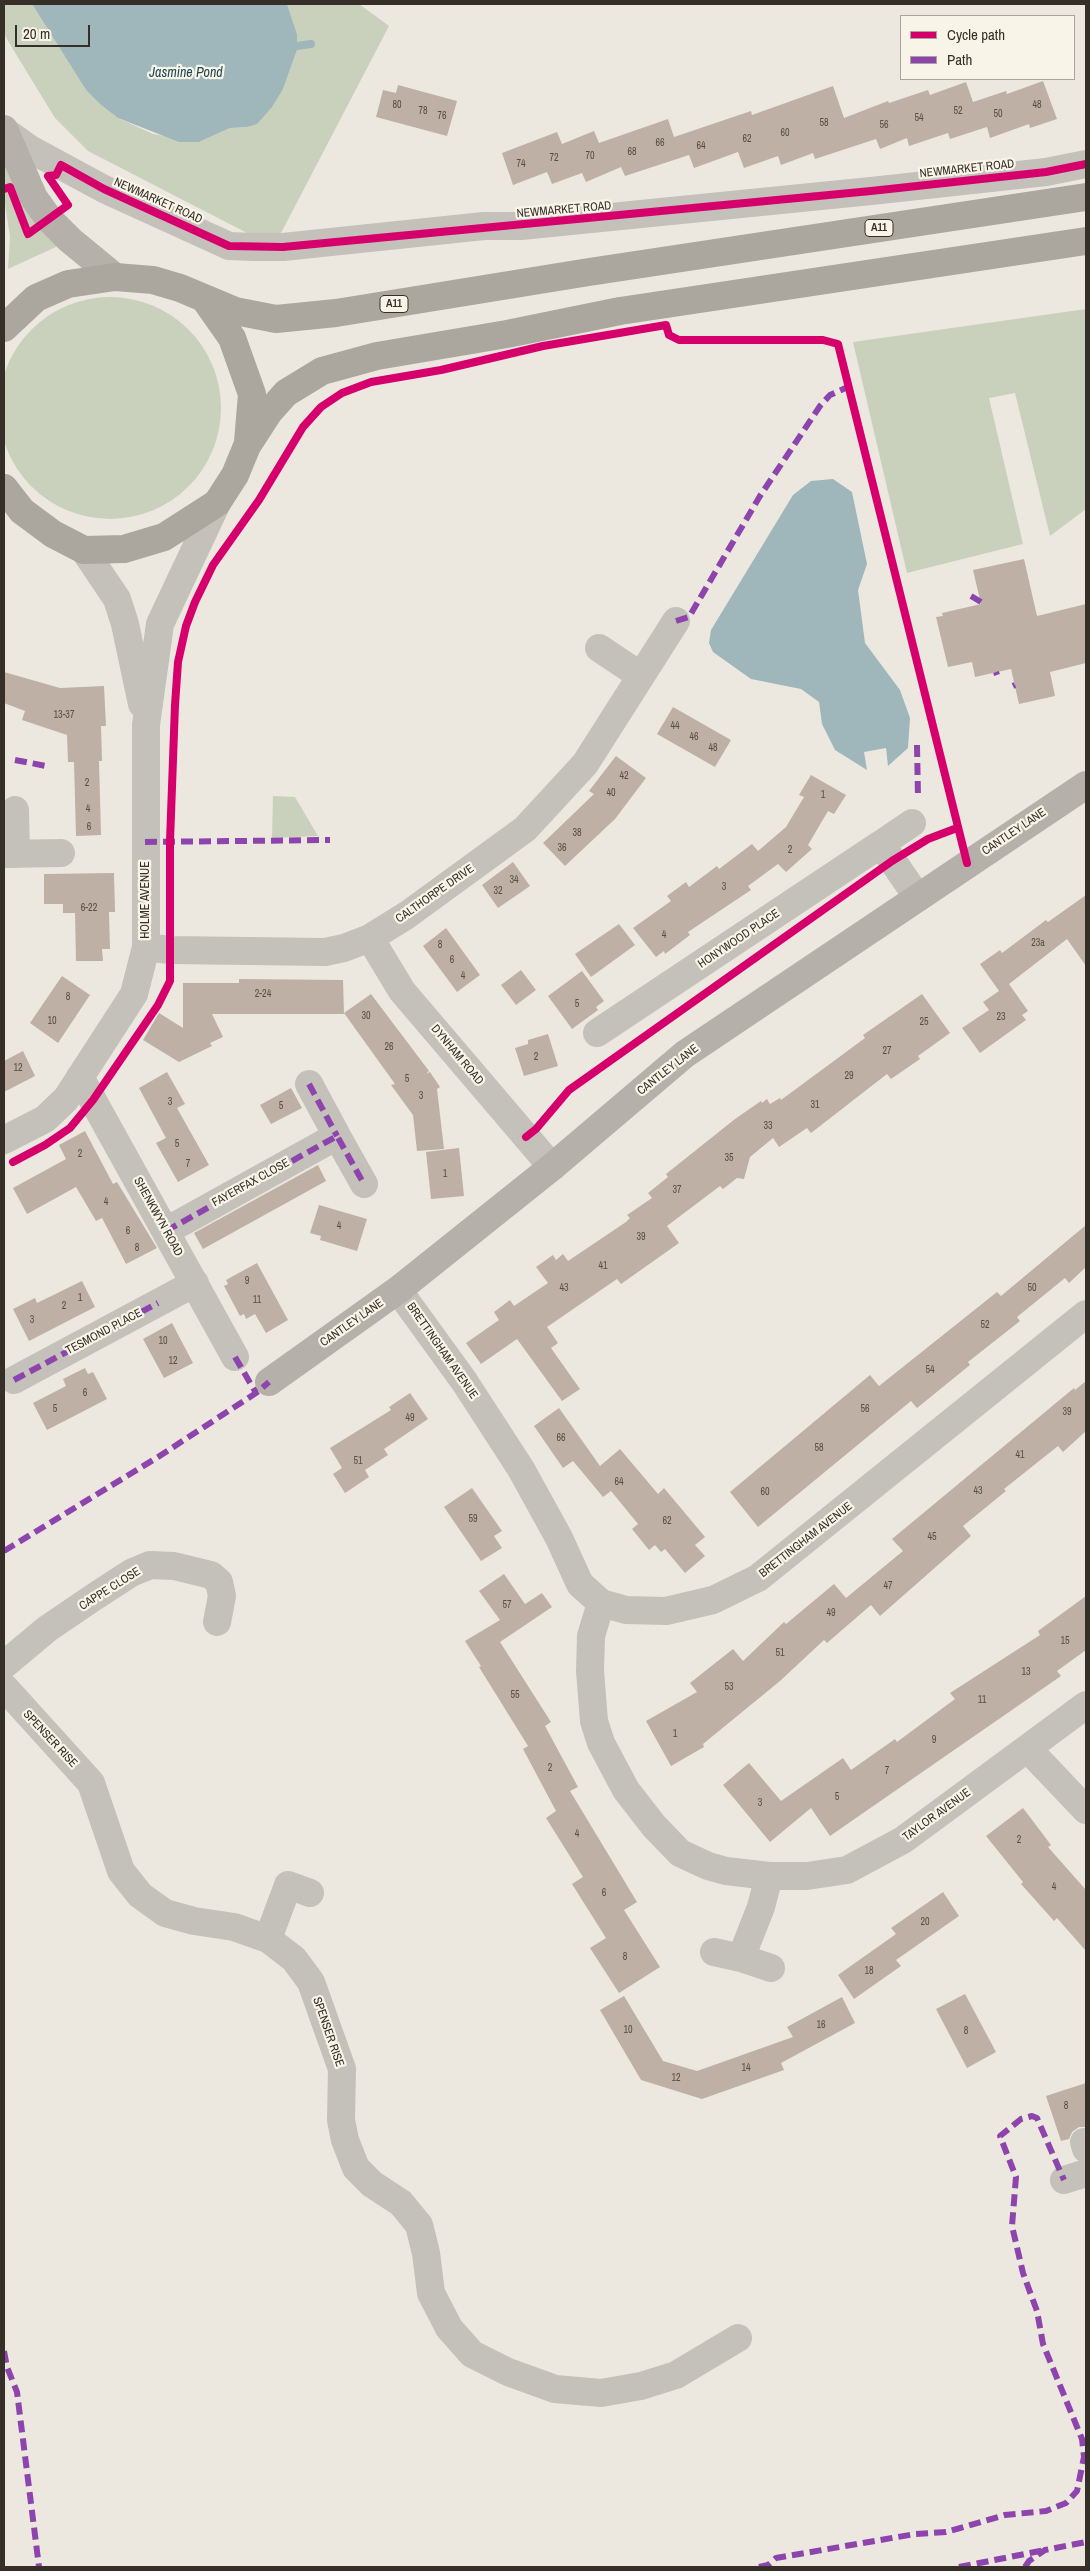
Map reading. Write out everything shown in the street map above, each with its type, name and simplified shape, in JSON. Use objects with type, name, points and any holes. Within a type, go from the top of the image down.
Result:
[{"type":"highway","name":"A11","points":[[4,328],[36,298],[68,284],[115,277],[153,280],[180,288],[235,311],[276,319],[336,313],[589,272],[1086,197]]},
{"type":"highway","points":[[4,488],[13,508],[52,534],[84,550],[124,549],[164,537],[217,502],[235,475],[247,446],[269,412],[286,394],[322,371],[377,356],[507,334],[620,311],[1086,241]]},
{"type":"highway","points":[[206,300],[232,338],[252,394],[247,446]]},
{"type":"street","name":"NEWMARKET ROAD","points":[[4,130],[30,149],[104,189],[229,246],[253,247],[283,247],[484,226],[540,224],[1046,172],[1086,164]]},
{"type":"street","points":[[4,130],[34,198],[49,219],[70,240],[115,277]]},
{"type":"street","name":"HOLME AVENUE","points":[[4,1140],[45,1119],[66,1099],[134,994],[146,947],[146,725],[160,624],[217,502]]},
{"type":"street","name":"HOLME AVENUE","points":[[84,550],[117,599],[126,624],[146,725]]},
{"type":"street","name":"CALTHORPE DRIVE","points":[[146,947],[170,950],[325,952],[344,948],[370,938],[414,910],[526,829],[585,764],[676,621]]},
{"type":"street","points":[[599,648],[642,676]]},
{"type":"street","name":"CANTLEY LANE","points":[[270,1382],[398,1290],[552,1167],[685,1054],[1086,785]]},
{"type":"street","points":[[16,810],[10,854],[61,853]]},
{"type":"street","name":"HONYWOOD PLACE","points":[[597,1033],[912,823]]},
{"type":"street","points":[[881,844],[918,898]]},
{"type":"street","name":"DYNHAM ROAD","points":[[370,938],[402,991],[552,1167]]},
{"type":"street","name":"SHENKWYN ROAD","points":[[80,1077],[235,1357]]},
{"type":"street","points":[[309,1084],[364,1184]]},
{"type":"street","name":"FAYERFAX CLOSE","points":[[166,1231],[337,1136]]},
{"type":"street","name":"TESMOND PLACE","points":[[14,1380],[194,1283]]},
{"type":"street","name":"BRETTINGHAM AVENUE","points":[[398,1290],[464,1380],[521,1469],[559,1538],[580,1584],[601,1603],[626,1610],[666,1611],[712,1600],[758,1578],[1086,1314]]},
{"type":"street","name":"CAPPE CLOSE","points":[[4,1665],[94,1597],[130,1573],[150,1565],[174,1566],[210,1575],[219,1582],[222,1596],[217,1622]]},
{"type":"street","name":"TAYLOR AVENUE","points":[[601,1603],[591,1636],[590,1672],[594,1721],[602,1742],[626,1790],[654,1826],[680,1853],[708,1866],[726,1871],[769,1876],[807,1876],[847,1870],[903,1840],[1086,1705]]},
{"type":"street","name":"SPENSER RISE","points":[[4,1687],[91,1783],[121,1872],[140,1895],[165,1913],[234,1927],[268,1939],[294,1959],[311,1982],[342,2069],[341,2120],[345,2140],[356,2168],[372,2184],[400,2203],[419,2226],[426,2253],[431,2293],[449,2328],[472,2354],[508,2372],[555,2389],[601,2393],[641,2386],[676,2375],[738,2338]]},
{"type":"street","points":[[1028,1749],[1086,1810]]},
{"type":"street","points":[[741,1958],[761,1907],[769,1876]]},
{"type":"street","points":[[268,1939],[289,1886]]},
{"type":"street","points":[[714,1952],[741,1958],[771,1968]]},
{"type":"green space","points":[[4,4],[32,4],[86,90],[118,118],[153,134],[199,142],[230,128],[247,127],[283,89],[297,50],[297,34],[287,4],[359,4],[389,26],[280,235],[249,234],[88,151],[55,118],[8,41],[4,33]]},
{"type":"green space","points":[[4,161],[58,246],[8,269],[10,237],[4,197]]},
{"type":"green space","points":[[110,297],[132,299],[162,310],[180,322],[196,338],[208,356],[216,376],[221,408],[219,430],[208,460],[196,478],[180,494],[162,506],[142,514],[110,519],[88,517],[58,506],[40,494],[24,478],[12,460],[4,440],[-1,408],[1,386],[12,356],[24,338],[40,322],[58,310],[78,302]]},
{"type":"green space","points":[[1086,309],[1086,509],[1050,536],[1015,393],[989,398],[1023,544],[907,573],[853,342]]},
{"type":"green space","points":[[273,796],[295,797],[318,836],[272,838]]},
{"type":"water","name":"Jasmine Pond","points":[[32,4],[287,4],[297,34],[297,50],[283,89],[272,107],[257,124],[247,127],[230,128],[199,142],[179,142],[118,118],[101,105],[86,90]]},
{"type":"water","points":[[833,479],[852,492],[867,564],[858,590],[865,643],[900,690],[910,718],[908,748],[888,766],[886,748],[864,752],[867,770],[835,750],[822,724],[819,702],[801,689],[751,679],[713,652],[709,643],[711,630],[793,495],[811,481]]},
{"type":"building","points":[[1043,81],[1057,119],[1030,128],[1029,124],[990,138],[987,127],[950,139],[948,133],[909,146],[907,138],[880,149],[876,139],[815,159],[813,153],[781,165],[778,156],[744,168],[738,152],[694,168],[689,155],[625,176],[621,167],[586,182],[582,173],[552,184],[547,172],[513,185],[502,153],[557,132],[562,144],[594,131],[599,143],[668,119],[674,137],[751,111],[752,115],[833,86],[844,118],[888,101],[889,103],[928,90],[930,95],[966,82],[973,102],[1006,91],[1007,94]]},
{"type":"building","points":[[398,85],[457,101],[447,136],[376,117],[383,90],[396,93]]},
{"type":"building","points":[[1024,559],[1037,616],[1086,604],[1086,663],[1050,672],[1055,696],[1019,704],[1011,669],[975,677],[972,662],[948,667],[936,617],[943,616],[942,613],[981,604],[973,570]]},
{"type":"building","points":[[4,672],[60,688],[104,686],[106,726],[101,726],[102,761],[99,761],[101,835],[76,836],[74,762],[68,762],[67,735],[22,720],[25,711],[4,703]]},
{"type":"building","points":[[673,707],[731,740],[715,767],[657,734]]},
{"type":"building","points":[[616,756],[646,778],[615,819],[565,866],[543,843],[594,794],[589,791]]},
{"type":"building","points":[[811,775],[846,795],[834,814],[828,811],[808,845],[812,849],[786,872],[778,864],[748,886],[751,890],[688,932],[690,935],[665,954],[664,951],[656,957],[633,928],[671,901],[667,896],[686,882],[689,887],[717,866],[719,869],[752,844],[758,851],[786,827],[804,797],[799,795]]},
{"type":"building","points":[[513,862],[530,886],[498,908],[482,885]]},
{"type":"building","points":[[114,873],[115,912],[109,912],[110,949],[102,949],[103,961],[76,961],[75,913],[63,913],[63,904],[44,904],[44,874]]},
{"type":"building","points":[[1086,895],[1086,966],[1067,939],[1009,984],[1028,1011],[1022,1015],[1026,1020],[980,1053],[962,1028],[989,1010],[983,1002],[999,991],[980,964],[1000,950],[1002,953],[1046,920],[1048,922]]},
{"type":"building","points":[[619,924],[635,945],[591,977],[575,954]]},
{"type":"building","points":[[446,928],[480,975],[457,992],[423,946]]},
{"type":"building","points":[[521,970],[536,990],[516,1005],[501,985]]},
{"type":"building","points":[[582,971],[604,1001],[596,1007],[598,1010],[572,1029],[548,996]]},
{"type":"building","points":[[62,976],[90,995],[58,1043],[30,1023]]},
{"type":"building","points":[[239,979],[343,980],[344,1014],[212,1014],[223,1037],[210,1043],[212,1046],[179,1062],[143,1040],[159,1013],[183,1028],[183,983],[239,983]]},
{"type":"building","points":[[371,994],[429,1071],[426,1074],[430,1072],[440,1087],[437,1089],[444,1149],[417,1151],[413,1115],[391,1085],[395,1084],[344,1013]]},
{"type":"building","points":[[922,994],[950,1033],[918,1056],[920,1059],[891,1079],[887,1074],[811,1133],[807,1128],[779,1147],[773,1138],[750,1157],[744,1179],[737,1178],[723,1189],[720,1186],[667,1226],[679,1243],[621,1284],[617,1279],[547,1327],[558,1343],[551,1348],[580,1389],[562,1401],[517,1339],[481,1364],[466,1343],[499,1320],[494,1312],[510,1300],[514,1306],[548,1283],[536,1267],[553,1255],[556,1260],[563,1254],[568,1261],[626,1222],[630,1218],[627,1215],[652,1198],[648,1193],[668,1177],[666,1174],[735,1119],[761,1101],[762,1103],[767,1099],[770,1104],[780,1098],[781,1100],[865,1038],[863,1035]]},
{"type":"building","points":[[548,1034],[558,1066],[524,1076],[515,1048],[528,1044],[528,1040]]},
{"type":"building","points":[[23,1051],[35,1076],[4,1092],[4,1061]]},
{"type":"building","points":[[167,1072],[185,1104],[177,1108],[209,1165],[178,1182],[156,1143],[166,1138],[139,1088]]},
{"type":"building","points":[[291,1088],[302,1108],[271,1124],[260,1105]]},
{"type":"building","points":[[85,1131],[113,1184],[117,1182],[157,1248],[126,1264],[102,1218],[96,1221],[76,1187],[27,1214],[13,1188],[66,1159],[59,1145]]},
{"type":"building","points":[[459,1148],[464,1196],[431,1199],[426,1152]]},
{"type":"building","points":[[318,1165],[326,1181],[203,1249],[194,1233]]},
{"type":"building","points":[[319,1205],[367,1219],[357,1251],[320,1240],[321,1236],[310,1233]]},
{"type":"building","points":[[1086,1225],[1086,1267],[1069,1283],[1065,1278],[1017,1317],[1020,1321],[968,1362],[970,1365],[917,1408],[911,1401],[758,1527],[730,1492],[870,1375],[879,1386],[997,1292],[1001,1296]]},
{"type":"building","points":[[257,1263],[288,1320],[266,1333],[255,1314],[246,1319],[244,1314],[240,1316],[224,1286],[228,1284],[226,1280]]},
{"type":"building","points":[[82,1281],[95,1307],[29,1341],[13,1309],[35,1298],[37,1303]]},
{"type":"building","points":[[172,1323],[193,1363],[164,1378],[143,1339]]},
{"type":"building","points":[[85,1368],[88,1374],[93,1372],[107,1399],[47,1430],[33,1403],[66,1386],[63,1379]]},
{"type":"building","points":[[1086,1381],[1086,1431],[1063,1452],[1058,1446],[1004,1489],[1006,1491],[963,1526],[971,1536],[880,1616],[871,1605],[827,1643],[824,1640],[780,1681],[703,1744],[704,1747],[671,1766],[646,1721],[697,1692],[690,1683],[733,1649],[743,1661],[784,1622],[786,1624],[834,1584],[846,1598],[903,1551],[892,1539],[1074,1388],[1075,1390]]},
{"type":"building","points":[[410,1393],[428,1419],[384,1449],[388,1455],[365,1470],[369,1477],[345,1493],[333,1474],[342,1468],[330,1448],[391,1410],[389,1407]]},
{"type":"building","points":[[559,1408],[600,1466],[620,1449],[658,1494],[664,1488],[705,1537],[695,1545],[705,1556],[685,1573],[665,1549],[661,1552],[655,1545],[649,1550],[632,1529],[638,1524],[611,1491],[603,1497],[573,1461],[563,1468],[534,1426]]},
{"type":"building","points":[[472,1488],[502,1531],[494,1536],[502,1548],[481,1561],[444,1507]]},
{"type":"building","points":[[504,1574],[525,1604],[542,1593],[552,1607],[500,1642],[551,1722],[545,1726],[578,1787],[570,1791],[637,1902],[624,1910],[660,1967],[619,1993],[590,1948],[606,1938],[572,1884],[583,1877],[546,1818],[556,1811],[523,1749],[528,1746],[465,1641],[500,1620],[479,1591]]},
{"type":"building","points":[[1086,1596],[1086,1650],[1057,1671],[1061,1676],[830,1836],[811,1808],[770,1842],[723,1785],[749,1763],[781,1801],[843,1758],[851,1770],[895,1739],[897,1742],[955,1699],[950,1693],[1040,1635],[1038,1631]]},
{"type":"building","points":[[1023,1808],[1051,1845],[1048,1847],[1086,1890],[1086,1951],[1057,1918],[1054,1921],[1021,1884],[1023,1882],[986,1836]]},
{"type":"building","points":[[943,1892],[959,1916],[896,1960],[901,1966],[854,1999],[838,1975],[896,1934],[891,1928]]},
{"type":"building","points":[[965,1994],[996,2052],[967,2068],[936,2009]]},
{"type":"building","points":[[624,1996],[663,2061],[697,2071],[793,2037],[787,2027],[842,1997],[855,2023],[781,2063],[784,2070],[702,2099],[641,2080],[600,2010]]},
{"type":"building","points":[[1086,2083],[1086,2127],[1079,2127],[1072,2132],[1069,2139],[1061,2141],[1046,2096]]},
{"type":"waterway","points":[[297,46],[311,44]]},
{"type":"marked path","points":[[676,621],[689,617],[760,496],[820,406],[830,395],[850,386]]},
{"type":"marked path","points":[[971,596],[981,602]]},
{"type":"marked path","points":[[917,745],[918,797]]},
{"type":"marked path","points":[[15,760],[46,766]]},
{"type":"marked path","points":[[145,842],[330,840]]},
{"type":"marked path","points":[[309,1084],[337,1136]]},
{"type":"marked path","points":[[166,1231],[337,1136],[364,1184]]},
{"type":"marked path","points":[[14,1380],[158,1303]]},
{"type":"marked path","points":[[235,1357],[256,1393]]},
{"type":"marked path","points":[[4,1551],[158,1457],[256,1393],[269,1382]]},
{"type":"marked path","points":[[759,2567],[768,2565],[776,2558],[915,2534],[946,2532],[1005,2515],[1046,2511],[1066,2503],[1077,2491],[1084,2457],[1082,2439],[1043,2344],[1037,2311],[1023,2273],[1012,2226],[1016,2177],[1000,2136],[1021,2119],[1032,2116],[1037,2118],[1064,2180]]},
{"type":"marked path","points":[[4,2351],[7,2367],[17,2392],[39,2567]]},
{"type":"marked path","points":[[1025,2567],[1029,2561],[1045,2550],[1086,2542]]},
{"type":"marked path","points":[[959,2567],[1045,2550]]},
{"type":"cycle path","points":[[4,189],[10,187],[28,234],[68,205],[48,176],[56,175],[61,165],[104,189],[229,246],[283,247],[871,191],[1046,172],[1086,164]]},
{"type":"cycle path","points":[[13,1162],[45,1145],[70,1128],[93,1100],[158,1005],[170,981],[170,841],[175,705],[178,662],[186,626],[195,602],[213,565],[259,500],[303,427],[321,407],[342,393],[371,382],[441,370],[543,346],[666,325],[669,335],[679,340],[823,340],[838,344],[967,863]]},
{"type":"cycle path","points":[[526,1137],[536,1129],[569,1090],[892,861],[928,839],[957,828]]}]
